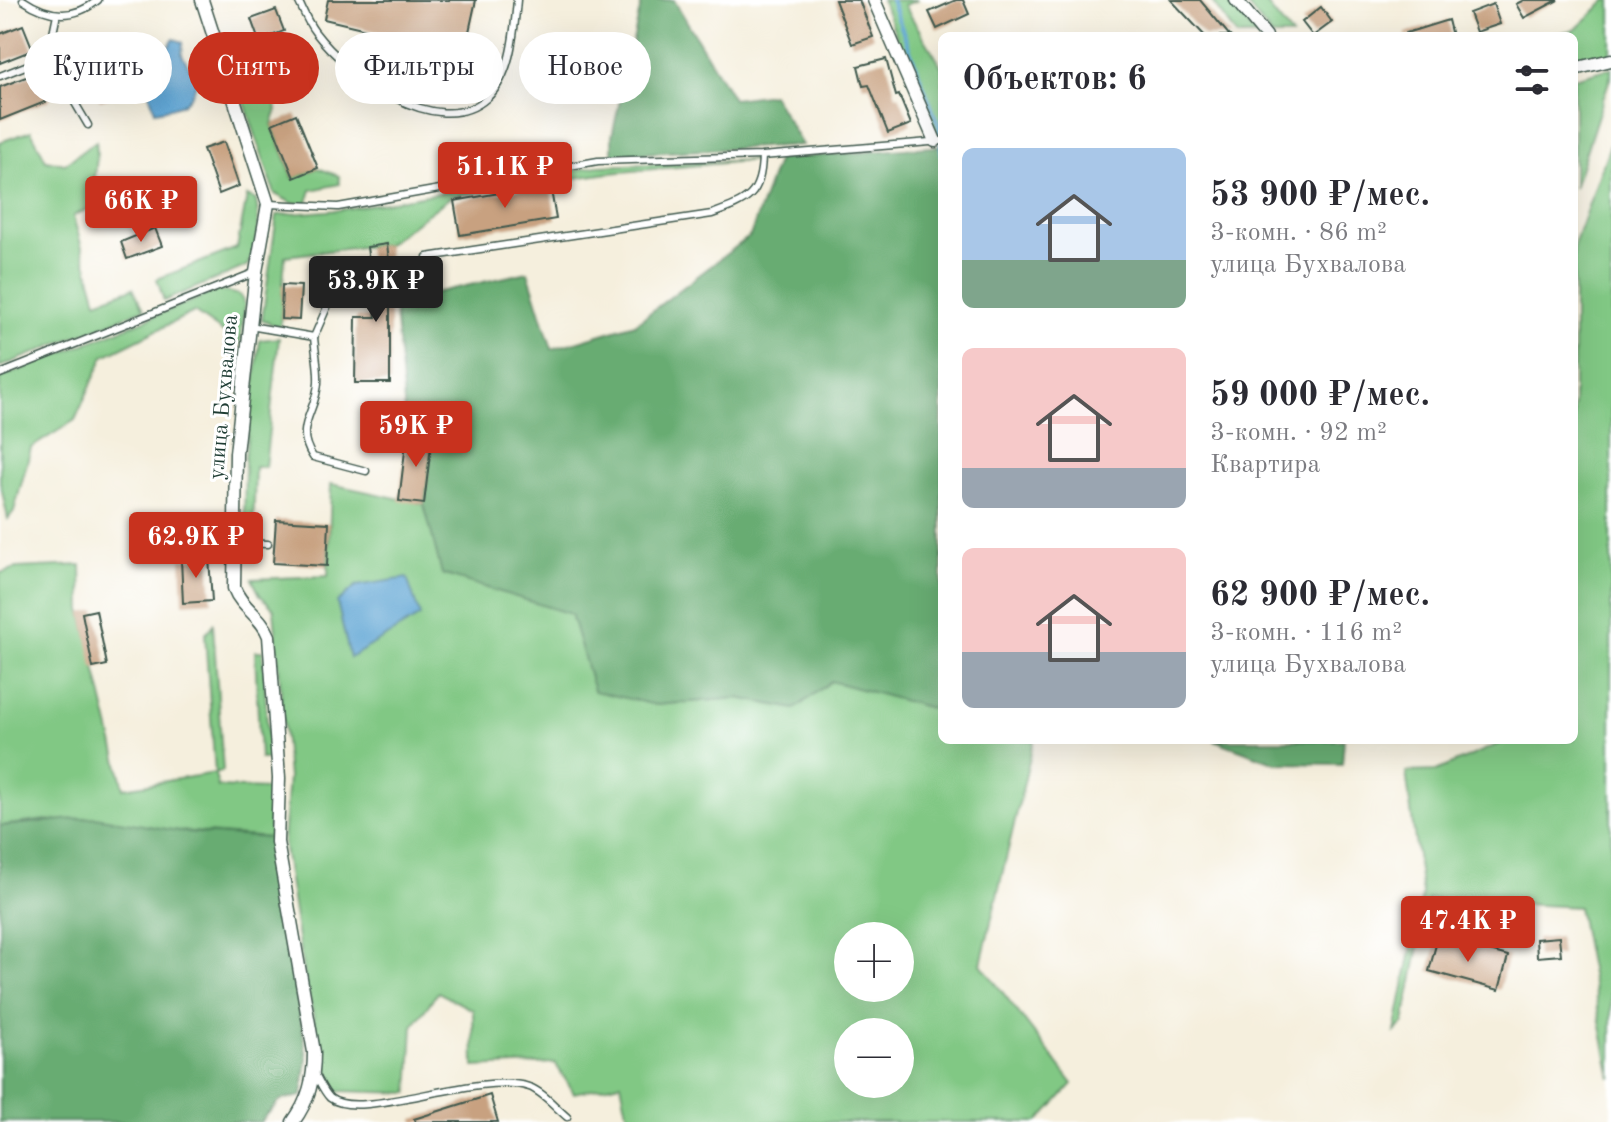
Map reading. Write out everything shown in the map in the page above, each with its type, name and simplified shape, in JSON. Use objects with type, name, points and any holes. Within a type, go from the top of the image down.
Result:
[{"type":"street","name":"улица Бухвалова","points":[[202,0],[268,204],[256,272],[236,453],[234,588],[238,599],[263,619],[269,636],[279,778],[277,842],[314,1072],[307,1102],[293,1122]]},
{"type":"street","points":[[874,0],[938,141]]},
{"type":"street","points":[[1236,0],[1263,32]]},
{"type":"street","points":[[1578,68],[1611,60]]},
{"type":"lane","points":[[23,0],[38,10],[66,16],[98,0]]},
{"type":"lane","points":[[298,0],[313,30],[339,59],[375,88],[412,105],[439,111],[464,111],[487,98],[499,81],[508,60],[517,0]]},
{"type":"lane","points":[[53,32],[57,14]]},
{"type":"lane","points":[[0,76],[24,66]]},
{"type":"lane","points":[[76,104],[88,125]]},
{"type":"lane","points":[[268,204],[338,207],[598,161],[762,156],[938,141]]},
{"type":"lane","points":[[427,257],[712,214],[754,193],[761,179],[762,156]]},
{"type":"lane","points":[[0,374],[256,272]]},
{"type":"lane","points":[[331,298],[314,337],[318,384],[306,423],[304,443],[313,457],[366,471]]},
{"type":"lane","points":[[250,326],[314,337]]},
{"type":"lane","points":[[235,543],[268,544]]},
{"type":"lane","points":[[314,1072],[331,1100],[353,1108],[388,1105],[491,1083],[531,1087],[567,1117]]},
{"type":"green space","points":[[642,0],[674,0],[733,99],[772,94],[802,145],[612,155],[612,136],[619,104],[651,104],[651,32],[635,32]]},
{"type":"green space","points":[[882,0],[918,0],[904,5],[938,60],[937,137]]},
{"type":"green space","points":[[1211,0],[1227,0],[1254,32],[1234,32]]},
{"type":"green space","points":[[1243,0],[1263,0],[1289,32],[1269,32]]},
{"type":"green space","points":[[1607,0],[1611,0],[1611,54],[1578,62],[1578,32],[1564,32],[1576,29]]},
{"type":"green space","points":[[1611,68],[1578,176],[1578,77]]},
{"type":"green space","points":[[245,104],[275,104],[277,110],[272,124],[293,178],[318,168],[339,176],[340,184],[311,190],[307,203],[292,203],[275,194]]},
{"type":"green space","points":[[31,131],[46,160],[65,164],[96,141],[92,207],[73,216],[97,301],[133,288],[144,309],[0,367],[0,142]]},
{"type":"green space","points":[[1611,142],[1611,1078],[1578,907],[1428,899],[1404,1023],[1395,1032],[1422,894],[1406,772],[1436,771],[1499,744],[1578,744],[1578,234]]},
{"type":"green space","points":[[938,146],[938,710],[831,681],[795,709],[738,698],[656,705],[594,691],[571,614],[442,574],[424,504],[432,437],[407,434],[394,302],[528,272],[552,349],[635,324],[750,236],[778,159]]},
{"type":"green space","points":[[757,160],[609,173],[452,196],[387,244],[285,256],[280,327],[262,320],[277,215],[339,210],[598,166]]},
{"type":"green space","points":[[247,196],[256,200],[258,216],[256,242],[247,266],[164,301],[157,279],[237,248]]},
{"type":"green space","points":[[219,290],[240,295],[245,305],[240,344],[194,312],[104,356],[75,420],[31,448],[14,511],[8,519],[0,482],[0,378]]},
{"type":"green space","points":[[279,338],[265,467],[255,467],[253,538],[244,533],[245,456],[260,340]]},
{"type":"green space","points":[[331,484],[424,504],[443,574],[571,614],[656,705],[738,698],[795,709],[831,681],[938,710],[938,744],[1033,744],[981,964],[1073,1084],[1038,1122],[629,1122],[621,1083],[574,1093],[555,1063],[474,1067],[473,1010],[438,992],[413,1026],[409,1093],[337,1091],[323,1059],[302,965],[283,841],[288,778],[274,609],[260,595],[252,579],[328,576]]},
{"type":"green space","points":[[81,565],[82,613],[124,788],[215,773],[218,787],[267,789],[270,838],[45,820],[0,826],[0,573],[17,568]]},
{"type":"green space","points":[[213,624],[223,771],[215,773],[205,635]]},
{"type":"green space","points":[[255,651],[263,651],[269,759],[260,759]]},
{"type":"green space","points":[[1225,744],[1344,744],[1342,764],[1276,763]]},
{"type":"green space","points":[[95,817],[185,832],[270,838],[307,1057],[302,1096],[281,1100],[260,1122],[0,1122],[0,826]]},
{"type":"water","points":[[174,39],[183,42],[182,55],[188,65],[188,99],[171,108],[155,111],[153,104],[172,104]]},
{"type":"water","points":[[407,578],[420,616],[350,658],[337,602],[356,586]]},
{"type":"building","points":[[328,0],[476,0],[469,32],[379,32],[324,19]]},
{"type":"building","points":[[835,0],[859,0],[873,37],[852,44]]},
{"type":"building","points":[[963,0],[969,14],[937,29],[929,12]]},
{"type":"building","points":[[1171,0],[1200,0],[1227,32],[1201,32]]},
{"type":"building","points":[[1524,0],[1558,0],[1524,18],[1516,4]]},
{"type":"building","points":[[1493,4],[1500,24],[1476,32],[1469,13]]},
{"type":"building","points":[[1321,7],[1332,22],[1318,32],[1310,32],[1302,22]]},
{"type":"building","points":[[276,10],[284,31],[256,32],[251,19]]},
{"type":"building","points":[[1448,20],[1451,32],[1409,32]]},
{"type":"building","points":[[23,25],[26,32],[24,54],[0,63],[0,34]]},
{"type":"building","points":[[886,59],[896,96],[899,95],[911,124],[888,133],[869,85],[863,86],[858,66]]},
{"type":"building","points":[[24,78],[24,104],[40,104],[0,120],[0,87]]},
{"type":"building","points":[[296,114],[318,168],[294,178],[272,124]]},
{"type":"building","points":[[224,142],[239,186],[219,194],[203,149]]},
{"type":"building","points":[[550,184],[556,219],[460,235],[454,201]]},
{"type":"building","points":[[155,228],[162,246],[127,259],[121,242]]},
{"type":"building","points":[[387,244],[394,302],[390,303],[390,383],[355,383],[356,317],[376,317],[367,247]]},
{"type":"building","points":[[282,285],[301,286],[299,320],[281,319]]},
{"type":"building","points":[[407,434],[432,437],[424,504],[399,501]]},
{"type":"building","points":[[276,520],[329,523],[327,566],[273,563]]},
{"type":"building","points":[[209,558],[212,601],[183,603],[181,559]]},
{"type":"building","points":[[96,610],[107,665],[93,668],[82,613]]},
{"type":"building","points":[[1438,937],[1508,956],[1499,990],[1429,971]]},
{"type":"building","points":[[1559,937],[1561,955],[1537,957],[1536,939]]},
{"type":"building","points":[[490,1095],[498,1122],[415,1122],[414,1119]]},
{"type":"waterway","points":[[891,0],[938,124]]}]
